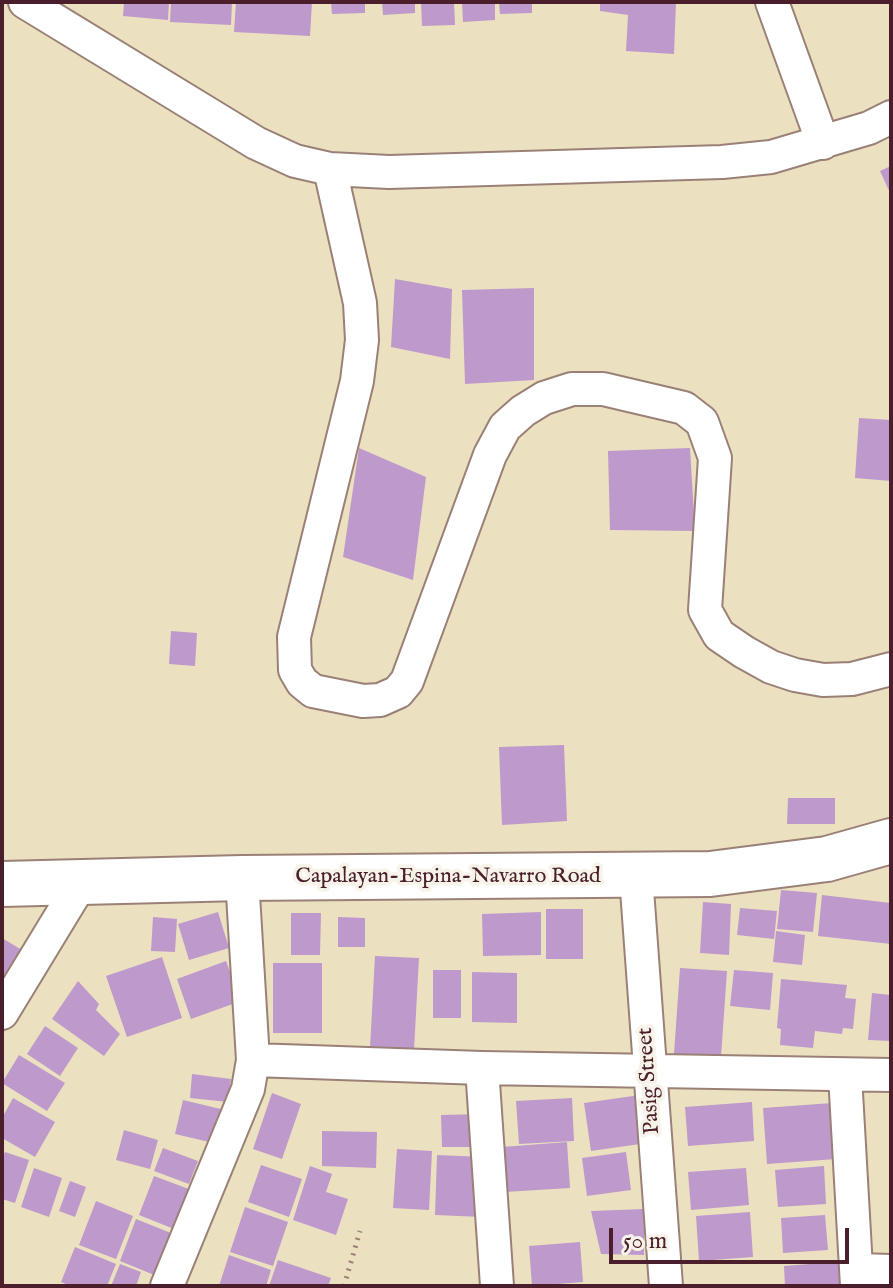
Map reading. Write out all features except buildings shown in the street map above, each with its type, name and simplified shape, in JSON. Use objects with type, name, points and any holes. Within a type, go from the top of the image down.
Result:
[{"type":"main road","name":"Capalayan-Espina-Navarro Road","points":[[2,884],[242,878],[710,874],[827,859],[891,841]]},
{"type":"street","points":[[772,2],[823,143]]},
{"type":"street","points":[[29,3],[256,143],[295,161],[330,169],[389,172],[722,162],[771,157],[869,128],[891,117]]},
{"type":"street","points":[[330,169],[360,303],[362,340],[357,381],[294,637],[295,670],[302,682],[313,691],[363,701],[380,700],[398,692],[407,681],[490,455],[505,427],[544,398],[572,389],[603,389],[684,408],[702,422],[715,458],[705,610],[719,635],[744,652],[795,675],[823,680],[852,679],[891,669]]},
{"type":"street","name":"Pasig Street","points":[[636,876],[666,1286]]},
{"type":"street","points":[[167,1286],[248,1089],[253,1060],[242,878]]},
{"type":"street","points":[[2,1013],[81,883]]},
{"type":"street","points":[[253,1060],[482,1068],[891,1075]]},
{"type":"street","points":[[482,1068],[497,1286]]},
{"type":"street","points":[[845,1075],[857,1278],[891,1271]]},
{"type":"path","points":[[344,1286],[360,1231]]}]
